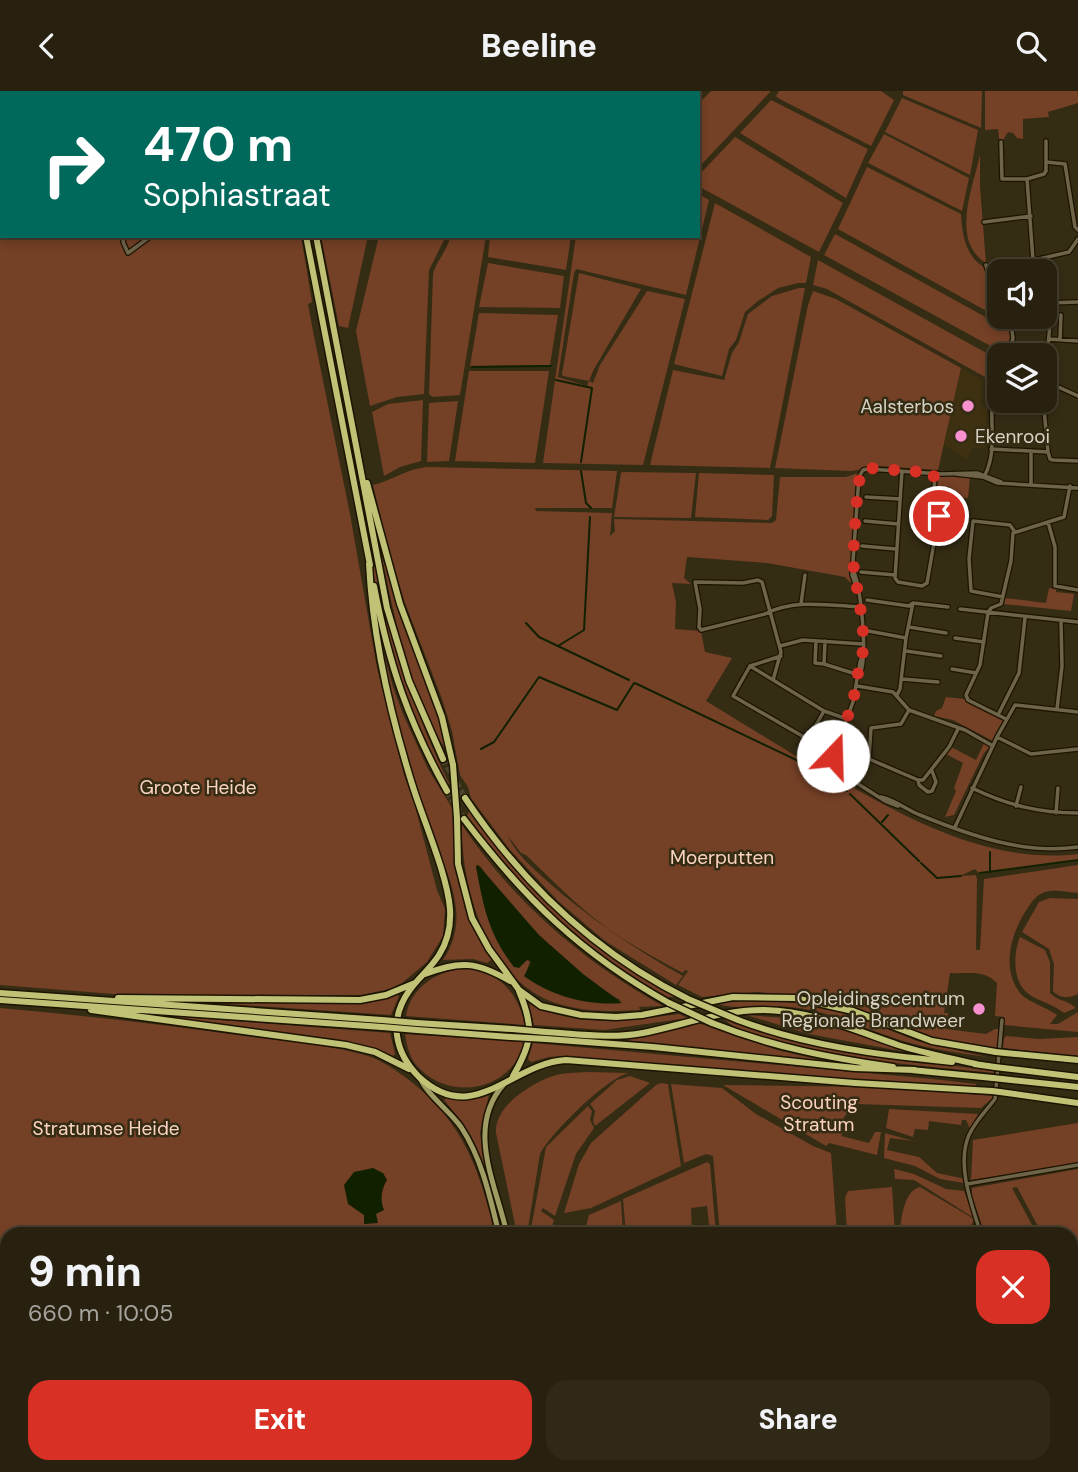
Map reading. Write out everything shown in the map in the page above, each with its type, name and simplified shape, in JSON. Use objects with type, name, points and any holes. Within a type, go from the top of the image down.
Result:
[{"type":"highway","points":[[306,238],[369,563],[397,685],[415,731],[447,791]]},
{"type":"highway","points":[[316,238],[377,558],[397,644],[418,706],[443,759]]},
{"type":"highway","points":[[359,463],[367,481],[400,604],[442,717],[453,765],[460,819],[458,864],[468,908],[484,941],[519,990],[529,1016],[530,1033],[526,1053],[509,1079]]},
{"type":"highway","points":[[369,563],[371,609],[386,688],[404,759],[449,902],[450,924],[445,943],[439,956],[403,1001],[397,1024],[400,1050],[406,1064],[420,1077],[438,1090],[461,1096],[490,1091],[539,1065],[566,1060],[992,1091],[1078,1103]]},
{"type":"highway","points":[[465,798],[505,853],[537,889],[571,921],[634,969],[688,999],[738,1020],[832,1046],[1078,1077]]},
{"type":"highway","points":[[460,819],[561,929],[608,965],[669,1003],[712,1023],[751,1038],[805,1053],[915,1070],[1078,1087]]},
{"type":"highway","points":[[423,975],[447,966],[471,964],[488,968],[513,982]]},
{"type":"highway","points":[[105,1000],[124,997],[360,1000],[386,995],[417,982]]},
{"type":"highway","points":[[519,990],[548,1009],[606,1017],[642,1015],[733,997],[795,998],[839,1007],[932,1041],[996,1052],[1078,1060]]},
{"type":"highway","points":[[0,993],[382,1024]]},
{"type":"highway","points":[[0,1000],[511,1033],[843,1067],[915,1070]]},
{"type":"highway","points":[[66,1005],[346,1045],[380,1055],[414,1070]]},
{"type":"highway","points":[[546,1036],[632,1034],[710,1016],[775,1011],[825,1018],[907,1047],[976,1064]]},
{"type":"main road","points":[[420,1077],[424,1087],[450,1112],[470,1141],[483,1173],[497,1227]]},
{"type":"main road","points":[[505,1227],[487,1154],[484,1127],[490,1103],[509,1079]]},
{"type":"street","points":[[1001,142],[1002,179],[1027,179],[1044,174],[1046,142]]},
{"type":"street","points":[[1046,162],[1065,164],[1075,227],[1078,230]]},
{"type":"street","points":[[1027,179],[1033,259]]},
{"type":"street","points":[[984,222],[1031,216]]},
{"type":"street","points":[[124,238],[128,253],[148,238]]},
{"type":"street","points":[[1038,259],[1069,252],[1076,247],[1078,239]]},
{"type":"street","points":[[1057,300],[1078,302]]},
{"type":"street","points":[[1060,339],[1061,315]]},
{"type":"street","points":[[1048,329],[1048,343]]},
{"type":"street","points":[[1049,339],[1078,341]]},
{"type":"street","points":[[1057,387],[1078,396]]},
{"type":"street","points":[[984,476],[991,449],[993,413]]},
{"type":"street","points":[[1044,413],[1050,459],[1078,461]]},
{"type":"street","points":[[991,449],[1048,452]]},
{"type":"street","points":[[1031,451],[1031,484]]},
{"type":"street","points":[[1078,488],[1002,482],[984,476],[868,468],[863,470],[859,477],[853,570],[864,622],[862,657],[847,719],[837,745],[829,755],[833,769],[881,797],[955,827],[1002,843],[1028,848],[1078,847]]},
{"type":"street","points":[[902,471],[895,575],[898,582],[922,586],[927,583],[939,516],[933,489],[934,473]]},
{"type":"street","points":[[1014,532],[1066,515],[1070,486]]},
{"type":"street","points":[[866,497],[900,499]]},
{"type":"street","points":[[939,516],[961,519]]},
{"type":"street","points":[[865,521],[898,524]]},
{"type":"street","points":[[1003,597],[971,591],[969,559],[973,521],[1010,525],[1014,532]]},
{"type":"street","points":[[1048,522],[1055,547],[1055,586],[1078,590]]},
{"type":"street","points":[[1006,719],[968,699],[966,695],[976,673],[988,613],[991,608],[1001,604],[1011,561],[1014,532]]},
{"type":"street","points":[[863,546],[896,549]]},
{"type":"street","points":[[861,572],[895,575]]},
{"type":"street","points":[[802,604],[805,575]]},
{"type":"street","points":[[773,680],[781,656],[780,646],[771,611],[761,581],[743,583],[699,580],[695,584],[701,630],[771,611],[802,604],[860,607]]},
{"type":"street","points":[[867,600],[909,606],[913,603],[948,607]]},
{"type":"street","points":[[897,695],[902,679],[913,603]]},
{"type":"street","points":[[960,609],[1078,622]]},
{"type":"street","points":[[998,715],[1019,673],[1025,618]]},
{"type":"street","points":[[1057,709],[1063,659],[1061,622]]},
{"type":"street","points":[[909,627],[946,633]]},
{"type":"street","points":[[863,630],[906,638]]},
{"type":"street","points":[[955,638],[984,642]]},
{"type":"street","points":[[780,646],[803,640],[863,644]]},
{"type":"street","points":[[816,641],[815,663],[859,675]]},
{"type":"street","points":[[824,664],[825,641]]},
{"type":"street","points":[[906,651],[941,656]]},
{"type":"street","points":[[781,656],[751,666],[733,695],[804,737],[816,725],[824,711]]},
{"type":"street","points":[[751,666],[824,711],[847,719]]},
{"type":"street","points":[[952,669],[976,673]]},
{"type":"street","points":[[902,679],[938,682]]},
{"type":"street","points":[[857,686],[884,689],[897,695],[909,710],[965,730],[993,746]]},
{"type":"street","points":[[955,827],[1015,705],[1078,712]]},
{"type":"street","points":[[909,710],[901,724],[871,728],[869,759],[918,780],[926,778],[958,729]]},
{"type":"street","points":[[997,737],[1031,754],[1078,749]]},
{"type":"street","points":[[918,780],[919,785],[928,792],[932,791],[936,782],[932,771]]},
{"type":"street","points":[[1016,806],[1021,787]]},
{"type":"street","points":[[972,788],[1016,806],[1056,813],[1078,813]]},
{"type":"street","points":[[1056,813],[1058,788]]},
{"type":"street","points":[[979,1227],[967,1184],[967,1142],[983,1111],[995,1099],[1003,1034],[1002,1020]]},
{"type":"street","points":[[967,1184],[1078,1165]]},
{"type":"shaded area","points":[[961,368],[982,380],[981,405],[987,409],[985,448],[973,448],[967,459],[944,445]]},
{"type":"shaded area","points":[[478,865],[539,935],[583,974],[622,1003],[596,1003],[558,994],[524,976],[530,961],[527,960],[519,968],[514,967],[498,943],[488,919],[476,866]]},
{"type":"shaded area","points":[[373,1168],[383,1173],[387,1180],[382,1195],[384,1210],[376,1214],[378,1223],[364,1224],[364,1215],[348,1204],[344,1185],[354,1172]]},
{"type":"green space","points":[[711,91],[771,91],[700,166],[700,102]]},
{"type":"green space","points":[[779,91],[881,91],[894,100],[871,146],[778,98],[776,96]]},
{"type":"green space","points":[[903,91],[982,91],[981,128],[903,95]]},
{"type":"green space","points":[[985,91],[1078,91],[1078,103],[1048,112],[1049,117],[1023,119],[1023,139],[1008,132],[1000,145],[998,129],[985,130]]},
{"type":"green space","points":[[902,98],[978,130],[970,175],[885,132]]},
{"type":"green space","points":[[771,100],[868,149],[846,198],[740,133]]},
{"type":"green space","points":[[884,134],[969,178],[962,211],[868,163]]},
{"type":"green space","points":[[735,137],[843,203],[819,252],[700,187],[700,174]]},
{"type":"green space","points":[[980,155],[986,263],[975,253],[966,228],[969,197]]},
{"type":"green space","points":[[867,167],[961,214],[969,251],[974,259],[987,268],[987,311],[838,229]]},
{"type":"green space","points":[[700,195],[709,200],[700,237]]},
{"type":"green space","points":[[715,203],[811,257],[806,283],[778,288],[745,312],[736,340],[729,349],[722,376],[674,364]]},
{"type":"green space","points":[[835,234],[987,318],[987,329],[1009,330],[1009,343],[987,344],[824,255]]},
{"type":"green space","name":"Groote Heide","points":[[0,238],[301,238],[312,302],[308,304],[350,514],[377,668],[404,775],[445,909],[443,936],[427,962],[402,983],[390,989],[361,995],[126,995],[0,985]]},
{"type":"green space","points":[[321,238],[368,238],[348,328],[339,326]]},
{"type":"green space","points":[[379,238],[445,238],[429,270],[424,394],[397,397],[370,406],[356,331]]},
{"type":"green space","points":[[449,238],[486,238],[460,395],[433,397],[429,394],[433,275]]},
{"type":"green space","points":[[490,238],[571,238],[566,270],[488,257]]},
{"type":"green space","points":[[576,238],[700,238],[686,295],[576,269],[558,377],[587,386],[589,381],[593,383],[600,365],[647,291],[685,299],[643,465],[543,463]]},
{"type":"green space","points":[[818,260],[987,353],[987,378],[827,289],[813,285]]},
{"type":"green space","points":[[488,263],[564,276],[560,308],[479,307]]},
{"type":"green space","points":[[579,273],[641,289],[589,381],[562,374]]},
{"type":"green space","points":[[805,288],[770,468],[650,465],[673,370],[724,380],[748,314],[772,296]]},
{"type":"green space","points":[[813,291],[836,299],[961,368],[938,470],[881,466],[851,471],[775,468]]},
{"type":"green space","points":[[479,313],[558,315],[550,365],[470,366]]},
{"type":"green space","points":[[469,371],[549,371],[535,463],[455,461]]},
{"type":"green space","points":[[423,400],[421,461],[400,467],[384,476],[372,412],[388,404]]},
{"type":"green space","points":[[458,401],[449,461],[427,462],[429,403]]},
{"type":"green space","name":"Moerputten","points":[[427,467],[617,471],[612,508],[535,508],[536,511],[612,513],[610,536],[615,531],[614,519],[772,523],[776,520],[780,477],[846,477],[858,473],[851,583],[845,577],[767,563],[687,557],[684,578],[691,584],[672,583],[676,602],[675,629],[701,631],[705,652],[732,658],[706,701],[809,764],[816,755],[815,764],[825,773],[901,813],[958,838],[1017,853],[1047,856],[1078,854],[1078,860],[980,874],[975,869],[960,876],[976,875],[976,950],[980,950],[984,879],[1078,865],[1078,893],[1049,891],[1036,897],[1013,937],[1010,960],[1014,983],[1020,993],[1057,1015],[1050,1024],[1058,1024],[1078,1012],[1078,1032],[1004,1025],[1004,1017],[995,1016],[997,983],[987,976],[975,973],[950,973],[944,1013],[948,1013],[946,1029],[986,1034],[1001,1029],[999,1048],[934,1038],[838,1003],[810,996],[757,992],[702,997],[678,985],[688,971],[683,973],[607,928],[521,853],[508,836],[515,849],[530,865],[595,920],[629,943],[683,976],[676,985],[605,941],[558,901],[510,850],[471,798],[460,775],[452,731],[442,699],[405,603],[390,555],[373,485]]},
{"type":"green space","points":[[623,472],[696,473],[691,518],[614,517]]},
{"type":"green space","points":[[699,473],[774,475],[772,516],[768,520],[695,517]]},
{"type":"green space","points":[[938,475],[970,477],[968,498],[955,497],[950,487],[937,487]]},
{"type":"green space","points":[[381,554],[410,642],[434,703],[447,751],[434,730],[413,682]]},
{"type":"green space","points":[[373,555],[404,672],[424,728],[449,783],[448,788],[422,737],[400,684],[379,604],[370,556]]},
{"type":"green space","points":[[1049,588],[1056,589],[1056,592],[1074,594],[1071,611],[1003,604],[1005,598],[1046,603]]},
{"type":"green space","points":[[376,625],[403,714],[428,769],[454,811],[454,851],[458,882],[470,919],[495,965],[491,960],[487,963],[473,959],[443,960],[455,930],[454,897],[410,766]]},
{"type":"green space","points":[[946,697],[965,699],[1005,720],[993,741],[953,720],[934,716],[936,711],[942,708]]},
{"type":"green space","points":[[984,743],[990,747],[984,753],[954,815],[945,817],[956,791],[954,788],[963,763],[946,754],[951,747],[976,760]]},
{"type":"green space","points":[[469,811],[510,864],[552,908],[633,970],[677,997],[667,997],[647,986],[580,941],[530,895],[466,818]]},
{"type":"green space","points":[[462,825],[504,879],[551,927],[605,969],[663,1006],[639,1007],[640,1010],[629,1011],[583,1009],[550,1001],[528,989],[509,971],[482,927],[466,875]],"holes":[[[480,866],[544,941],[582,974],[622,1001],[538,985],[525,976],[530,961],[527,960],[514,967],[498,942],[488,919],[476,867]]]},
{"type":"green space","points":[[1050,898],[1078,899],[1078,994],[1072,996],[1062,997],[1053,991],[1054,964],[1049,949],[1022,932],[1039,902]]},
{"type":"green space","points":[[1020,937],[1045,950],[1050,962],[1050,993],[1076,1008],[1064,1013],[1024,990],[1016,968],[1016,951]]},
{"type":"green space","points":[[465,968],[488,974],[505,986],[517,1003],[525,1025],[406,1016],[414,996],[427,982],[445,973]]},
{"type":"green space","points":[[397,994],[399,996],[391,1015],[182,1001],[362,1002]]},
{"type":"green space","points":[[757,1000],[810,1004],[862,1019],[917,1041],[987,1057],[913,1044],[806,1009],[732,1007],[717,1003]]},
{"type":"green space","points":[[529,1004],[547,1012],[584,1020],[641,1019],[679,1014],[688,1018],[604,1030],[534,1025]]},
{"type":"green space","name":"Stratumse Heide","points":[[0,1008],[304,1043],[368,1056],[390,1067],[428,1096],[456,1130],[475,1168],[493,1227],[0,1227]]},
{"type":"green space","points":[[131,1013],[390,1033],[395,1054],[393,1056],[364,1045],[333,1039]]},
{"type":"green space","points":[[746,1015],[786,1018],[787,1015],[824,1021],[917,1054],[809,1034]]},
{"type":"green space","points":[[724,1019],[806,1044],[994,1073],[827,1053],[753,1035]]},
{"type":"green space","points":[[698,1023],[777,1050],[834,1063],[625,1040]]},
{"type":"green space","points":[[405,1034],[524,1042],[518,1058],[508,1071],[480,1086],[465,1088],[433,1079],[420,1069],[410,1053]]},
{"type":"green space","points":[[1006,1036],[1040,1039],[1078,1037],[1078,1056],[1003,1048]]},
{"type":"green space","points":[[533,1043],[933,1079],[976,1084],[976,1087],[855,1081],[567,1056],[531,1062],[528,1059]]},
{"type":"green space","points":[[629,1073],[594,1095],[567,1120],[546,1145],[540,1154],[528,1227],[516,1227],[496,1133],[497,1123],[514,1098],[559,1074]]},
{"type":"green space","points":[[630,1076],[650,1083],[595,1126],[595,1111],[590,1104],[617,1080]]},
{"type":"green space","points":[[661,1083],[668,1084],[681,1166],[591,1208],[564,1213],[579,1164],[591,1143]]},
{"type":"green space","points":[[671,1084],[722,1088],[756,1114],[831,1153],[836,1227],[719,1227],[713,1156],[706,1154],[684,1163]]},
{"type":"green space","name":"Scouting Stratum","points":[[723,1085],[873,1087],[995,1096],[981,1108],[857,1104],[852,1114],[848,1111],[838,1127],[844,1130],[841,1136],[869,1143],[875,1132],[881,1132],[877,1155],[829,1143],[826,1146]]},
{"type":"green space","points":[[489,1095],[480,1133],[490,1186],[466,1131],[444,1100],[464,1100]]},
{"type":"green space","points":[[588,1106],[592,1111],[590,1120],[594,1128],[576,1154],[555,1216],[543,1208],[541,1211],[554,1220],[552,1227],[531,1227],[546,1147]]},
{"type":"green space","points":[[889,1109],[978,1114],[970,1129],[966,1120],[962,1120],[961,1125],[929,1121],[928,1130],[915,1129],[913,1137],[886,1128]]},
{"type":"green space","points":[[1078,1123],[1078,1163],[971,1180],[973,1140]]},
{"type":"green space","points":[[885,1133],[913,1141],[890,1138],[887,1150],[919,1157],[937,1173],[965,1179],[964,1183],[940,1179],[915,1166],[884,1158]]},
{"type":"green space","points":[[707,1162],[710,1164],[715,1227],[709,1227],[707,1206],[691,1208],[692,1227],[625,1227],[623,1199]]},
{"type":"green space","points":[[894,1169],[914,1174],[946,1189],[964,1191],[974,1218],[914,1180],[895,1179]]},
{"type":"green space","points":[[1078,1169],[1078,1227],[1038,1227],[1017,1187],[1012,1188],[1033,1227],[983,1227],[972,1188]]},
{"type":"green space","points":[[892,1187],[895,1227],[847,1227],[845,1198],[848,1191]]},
{"type":"green space","points":[[920,1187],[974,1219],[971,1227],[900,1227],[907,1200],[914,1190]]},
{"type":"green space","points":[[621,1201],[623,1227],[586,1227],[589,1215]]},
{"type":"waterway","points":[[472,367],[551,366]]},
{"type":"waterway","points":[[556,380],[592,388],[581,462]]},
{"type":"waterway","points":[[581,471],[586,503],[591,508]]},
{"type":"waterway","points":[[558,646],[584,630],[590,517]]},
{"type":"waterway","points":[[526,623],[539,637],[629,680]]},
{"type":"waterway","points":[[481,749],[494,742],[539,677],[617,710],[634,683],[809,766]]},
{"type":"waterway","points":[[839,726],[809,766],[830,776],[847,791]]},
{"type":"waterway","points":[[850,794],[919,861]]},
{"type":"waterway","points":[[882,822],[888,815]]},
{"type":"waterway","points":[[990,852],[990,872]]},
{"type":"waterway","points":[[980,873],[1078,860]]},
{"type":"waterway","points":[[921,863],[937,878],[961,876]]},
{"type":"tunnel","points":[[443,759],[465,798]]},
{"type":"tunnel","points":[[447,791],[464,819]]},
{"type":"place","name":"Aalsterbos","points":[[968,406]]},
{"type":"place","name":"Ekenrooi","points":[[961,436]]},
{"type":"place","name":"Opleidingscentrum Regionale Brandweer","points":[[979,1009]]},
{"type":"route","points":[[833,756],[853,702],[862,657],[863,630],[853,570],[861,472],[868,468],[934,473],[933,489],[939,516]]}]
